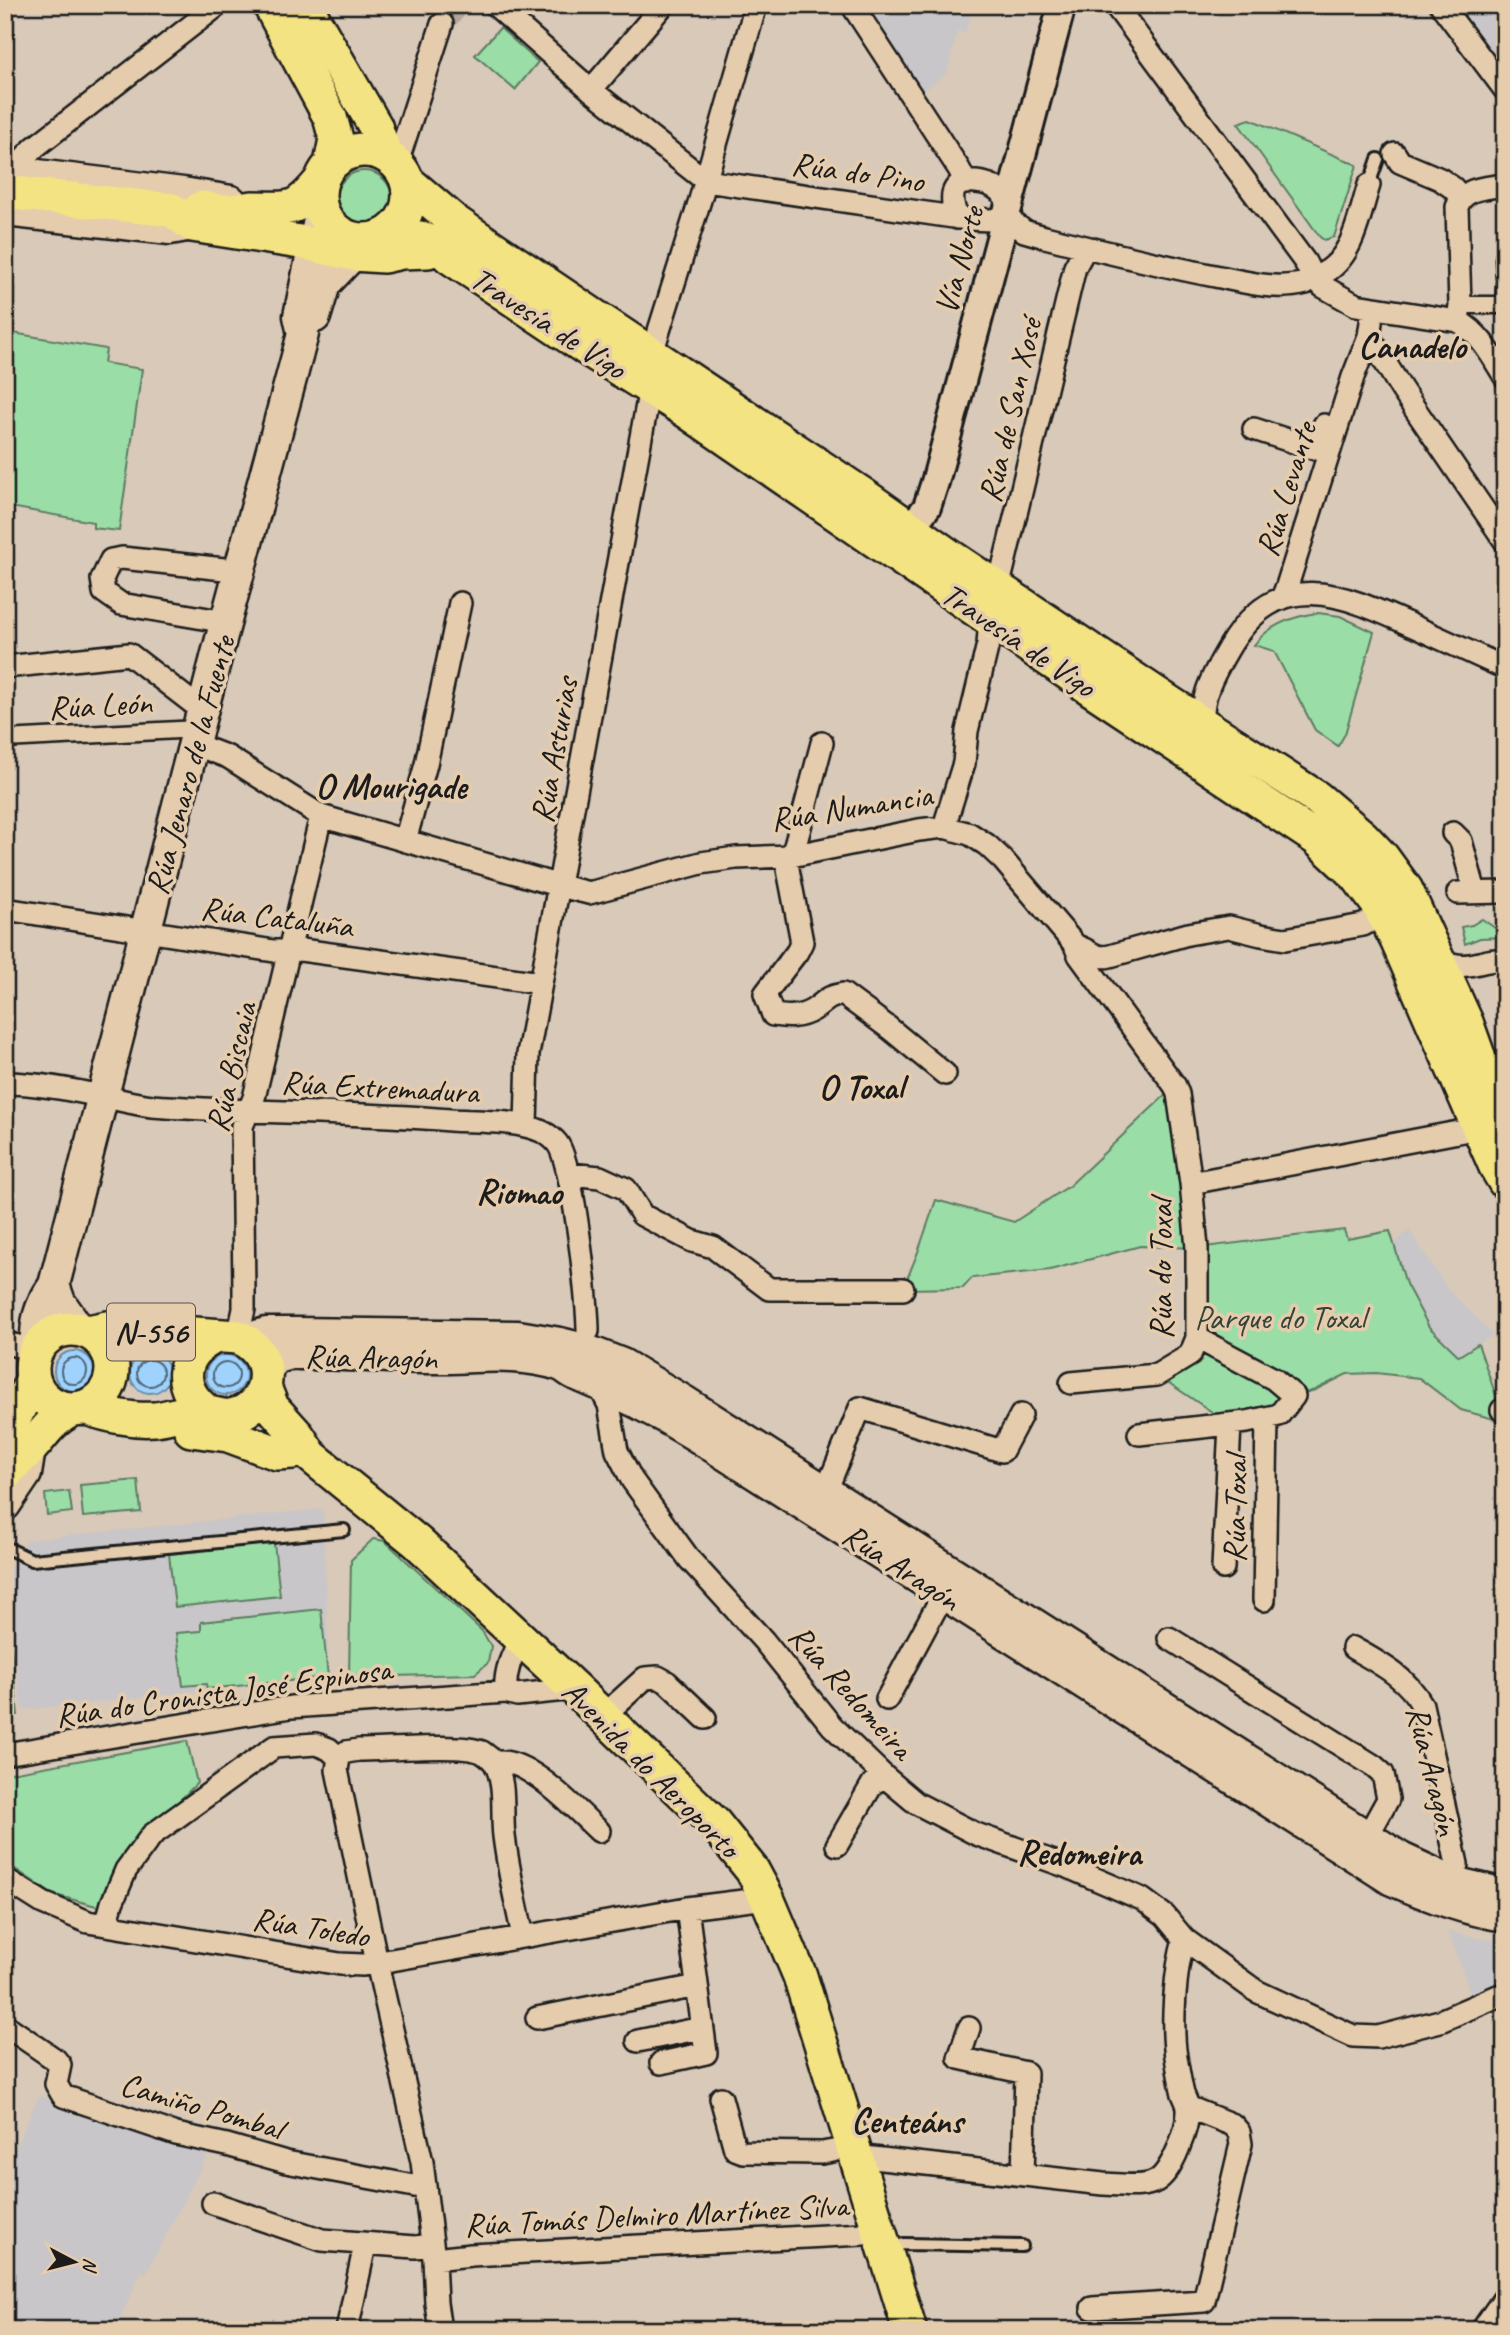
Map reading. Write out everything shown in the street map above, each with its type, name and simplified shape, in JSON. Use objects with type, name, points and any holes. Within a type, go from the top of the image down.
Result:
[{"type":"main road","points":[[270,5],[330,117],[336,139],[344,225]]},
{"type":"main road","name":"Travesía de Vigo","points":[[305,5],[396,166],[455,222],[911,527],[994,604],[1214,769],[1317,838],[1351,870],[1380,907],[1492,1129]]},
{"type":"main road","points":[[5,211],[170,229],[193,207],[228,211],[251,208],[280,210],[294,206],[308,197],[344,225],[402,219],[409,201],[396,166],[376,150],[356,150],[338,157],[344,225],[347,277],[313,292],[302,271],[271,237]]},
{"type":"main road","points":[[19,172],[183,193],[230,201],[251,208]]},
{"type":"main road","points":[[5,192],[182,218]]},
{"type":"main road","name":"Travesía de Vigo","points":[[182,218],[271,237],[344,225],[421,236],[592,352],[685,410],[852,526],[1170,703],[1204,709],[1363,837],[1382,857],[1406,890],[1466,1022],[1492,1129],[1496,1167],[1505,1182]]},
{"type":"main road","name":"Rúa Jenaro de la Fuente","points":[[25,1357],[40,1308],[54,1284],[303,334],[299,316],[344,225]]},
{"type":"main road","points":[[1380,907],[1419,947],[1439,959]]},
{"type":"main road","points":[[18,1444],[53,1420],[96,1402],[105,1393],[113,1371],[107,1348],[99,1338],[84,1330],[60,1302],[54,1284]]},
{"type":"main road","name":"Rúa Aragón","points":[[578,1348],[544,1361],[478,1355],[448,1358],[291,1354],[277,1358],[264,1379],[259,1398],[251,1407],[240,1413],[184,1413],[153,1419],[114,1417],[60,1408],[43,1397],[25,1357],[50,1335],[60,1330],[107,1328],[232,1338],[265,1333],[518,1336],[578,1348],[612,1360],[826,1492],[1401,1858],[1453,1882],[1505,1894]]},
{"type":"main road","points":[[219,1414],[189,1394],[185,1380],[186,1366],[201,1343],[232,1338]]},
{"type":"main road","name":"Rúa Aragón","points":[[232,1338],[259,1353],[264,1379]]},
{"type":"main road","name":"Rúa Aragón","points":[[578,1348],[573,1374],[597,1382],[649,1407],[1392,1880],[1480,1912],[1505,1916]]},
{"type":"main road","points":[[5,1475],[18,1444],[25,1357]]},
{"type":"main road","name":"Avenida do Aeroporto","points":[[264,1379],[272,1407],[298,1436],[302,1454]]},
{"type":"main road","name":"Avenida do Aeroporto","points":[[219,1414],[265,1433],[302,1454],[417,1542],[715,1824],[752,1870],[767,1898],[800,1976],[844,2153],[884,2241],[910,2330]]},
{"type":"main road","points":[[153,1419],[166,1427],[228,1435],[269,1451],[302,1454]]},
{"type":"main road","points":[[5,1505],[26,1474],[18,1444]]},
{"type":"street","points":[[19,172],[27,166],[26,156],[35,147],[218,5]]},
{"type":"street","name":"Rúa do Pino","points":[[495,5],[591,90],[706,181],[957,218],[991,220],[1008,210]]},
{"type":"street","points":[[591,90],[663,5]]},
{"type":"street","points":[[652,354],[706,181],[756,5]]},
{"type":"street","points":[[852,5],[966,183]]},
{"type":"street","name":"Vía Norte","points":[[911,527],[927,508],[1062,5]]},
{"type":"street","points":[[1115,5],[1305,261],[1315,279],[1356,305],[1373,309],[1459,313],[1504,305],[1505,285]]},
{"type":"street","points":[[1441,5],[1505,90]]},
{"type":"street","points":[[396,166],[442,24]]},
{"type":"street","points":[[1386,157],[1453,188],[1460,197]]},
{"type":"street","points":[[957,218],[953,207],[954,190],[958,186],[973,182],[995,187],[1024,231],[1086,247],[1263,285],[1289,288],[1315,279],[1334,268],[1346,251],[1370,185]]},
{"type":"street","points":[[1505,185],[1469,192],[1460,197],[1457,207],[1459,313],[1487,348],[1505,377]]},
{"type":"street","name":"Rúa de San Xosé","points":[[944,827],[964,763],[967,731],[988,644],[994,604],[1075,267],[1086,247]]},
{"type":"street","points":[[1504,259],[1505,277]]},
{"type":"street","name":"Rúa Levante","points":[[1282,598],[1346,397],[1369,336],[1373,309]]},
{"type":"street","points":[[1369,336],[1505,541]]},
{"type":"street","points":[[1355,371],[1374,362],[1387,366]]},
{"type":"street","name":"Rúa Asturias","points":[[526,1125],[528,1054],[650,388]]},
{"type":"street","name":"Rúa Levante","points":[[1254,429],[1315,449],[1330,409],[1346,397]]},
{"type":"street","points":[[852,526],[866,523],[885,528],[911,527]]},
{"type":"street","points":[[226,622],[121,604],[113,601],[104,592],[102,579],[111,560],[122,558],[241,569]]},
{"type":"street","points":[[1214,769],[1204,709],[1217,667],[1243,625],[1257,612],[1282,598],[1314,594],[1347,598],[1505,668]]},
{"type":"street","points":[[405,841],[426,764],[460,603]]},
{"type":"street","name":"Rúa Numancia","points":[[5,667],[129,654],[228,757],[321,816],[589,893],[702,863],[736,858],[791,856],[944,827],[970,834],[987,845],[1076,946]]},
{"type":"street","name":"Rúa León","points":[[5,739],[198,728]]},
{"type":"street","points":[[822,743],[787,864],[803,942],[765,994],[773,1015],[794,1018],[813,1010],[828,996],[843,994],[945,1074]]},
{"type":"street","name":"Rúa Biscaia","points":[[232,1338],[244,1309],[242,1126],[254,1098],[321,816]]},
{"type":"street","points":[[1453,833],[1461,841],[1466,893],[1505,892]]},
{"type":"street","points":[[1076,946],[1104,958],[1188,934],[1229,927],[1285,939],[1363,925],[1374,919],[1380,907]]},
{"type":"street","name":"Rúa Cataluña","points":[[5,909],[274,951],[289,949],[541,983]]},
{"type":"street","name":"Rúa do Toxal","points":[[1071,1383],[1157,1375],[1190,1355],[1197,1338],[1197,1248],[1182,1116],[1175,1086],[1079,955],[1076,946]]},
{"type":"street","points":[[1439,959],[1462,967],[1505,960]]},
{"type":"street","name":"Rúa Extremadura","points":[[5,1083],[70,1090],[142,1105],[247,1112],[385,1115],[526,1125],[557,1142],[569,1174],[588,1307],[578,1348]]},
{"type":"street","name":"Rúa do Toxal","points":[[1191,1183],[1492,1129]]},
{"type":"street","points":[[569,1174],[600,1177],[625,1189],[642,1215],[692,1241],[713,1247],[769,1289],[903,1289]]},
{"type":"street","name":"Rúa Toxal","points":[[1139,1434],[1267,1418],[1279,1415],[1294,1396],[1274,1379],[1197,1338]]},
{"type":"street","name":"Rúa Redomeira","points":[[597,1382],[609,1405],[617,1451],[627,1471],[690,1560],[765,1641],[832,1726],[916,1803],[976,1834],[1068,1867],[1142,1899],[1165,1916],[1184,1939],[1256,1991],[1353,2036],[1378,2037],[1440,2021],[1505,1993]]},
{"type":"street","name":"Rúa Aragón","points":[[826,1492],[860,1408],[1002,1451],[1021,1415]]},
{"type":"street","name":"Rúa Toxal","points":[[1264,1600],[1267,1418]]},
{"type":"street","name":"Rúa Toxal","points":[[1223,1568],[1230,1424]]},
{"type":"street","points":[[887,1699],[944,1593]]},
{"type":"street","points":[[1170,1638],[1383,1774],[1388,1799],[1367,1837]]},
{"type":"street","points":[[506,1692],[505,1678],[511,1656],[532,1648],[528,1693]]},
{"type":"street","name":"Rúa Aragón","points":[[1353,1648],[1402,1679],[1414,1690],[1422,1705],[1457,1864],[1453,1882]]},
{"type":"street","points":[[603,1716],[645,1678],[658,1677],[667,1682],[705,1718]]},
{"type":"street","name":"Rúa do Cronista José Espinosa","points":[[5,1754],[291,1707],[506,1692],[517,1695],[575,1689]]},
{"type":"street","points":[[106,1925],[126,1870],[152,1835],[274,1747],[316,1744],[339,1758]]},
{"type":"street","points":[[523,1936],[504,1833],[505,1810],[495,1763],[489,1757],[472,1749],[446,1748],[346,1752],[339,1758],[337,1770],[377,1963],[688,1908],[767,1898]]},
{"type":"street","points":[[495,1763],[502,1760],[527,1769],[599,1831]]},
{"type":"street","points":[[837,1845],[873,1783],[885,1777]]},
{"type":"street","name":"Rúa Toledo","points":[[5,1879],[55,1909],[82,1920],[340,1964],[377,1963],[422,2162],[440,2330]]},
{"type":"street","points":[[661,2063],[706,2053],[688,1908]]},
{"type":"street","points":[[721,2098],[735,2149],[743,2152],[844,2153],[1103,2184],[1143,2184],[1156,2181],[1166,2173],[1172,2162],[1187,2122],[1188,2107],[1175,2054],[1175,1989],[1184,1939]]},
{"type":"street","points":[[537,2018],[697,1986]]},
{"type":"street","name":"Camiño Pombal","points":[[5,2025],[56,2060],[60,2066],[55,2084],[63,2096],[176,2134],[286,2162],[425,2188]]},
{"type":"street","points":[[638,2041],[702,2028]]},
{"type":"street","points":[[970,2028],[959,2058],[1026,2073],[1023,2175]]},
{"type":"street","points":[[1092,2308],[1204,2301],[1241,2144],[1239,2132],[1233,2124],[1188,2107]]},
{"type":"street","name":"Rúa Tomás Delmiro Martínez Silva","points":[[213,2203],[322,2241],[415,2247],[433,2252],[471,2255],[884,2241]]},
{"type":"street","points":[[347,2330],[365,2245]]},
{"type":"street","points":[[1482,2330],[1505,2297]]},
{"type":"lane","points":[[1370,185],[1386,157]]},
{"type":"lane","points":[[5,1547],[32,1560],[344,1530]]},
{"type":"lane","points":[[884,2241],[905,2244],[1022,2246]]},
{"type":"shaded area","points":[[834,5],[973,5],[965,33],[957,31],[947,73],[924,90],[894,86]]},
{"type":"shaded area","points":[[1452,5],[1505,5],[1505,78]]},
{"type":"shaded area","points":[[1409,1230],[1449,1291],[1493,1335],[1459,1356],[1429,1327],[1406,1284],[1394,1244]]},
{"type":"shaded area","points":[[323,1509],[329,1677],[22,1710],[5,1577],[27,1540]]},
{"type":"shaded area","points":[[1448,1931],[1480,1939],[1505,1941],[1505,1981],[1471,1994]]},
{"type":"shaded area","points":[[39,2096],[208,2154],[146,2273],[141,2271],[115,2330],[5,2330],[5,2171]]},
{"type":"green space","points":[[500,28],[538,62],[515,90],[475,55]]},
{"type":"green space","points":[[1250,119],[1357,165],[1334,237],[1324,240],[1320,237],[1238,123]]},
{"type":"green space","points":[[364,171],[375,173],[384,179],[390,188],[390,210],[384,219],[375,225],[364,227],[353,225],[344,219],[338,210],[336,199],[338,188],[344,179],[353,173]]},
{"type":"green space","points":[[13,333],[106,349],[104,363],[142,369],[119,531],[93,528],[93,522],[5,506],[5,368]]},
{"type":"green space","points":[[1318,613],[1340,616],[1374,632],[1345,734],[1338,746],[1315,730],[1274,651],[1254,645],[1267,632],[1283,623]]},
{"type":"green space","points":[[1482,919],[1505,937],[1480,938],[1465,944],[1461,927]]},
{"type":"green space","name":"Parque do Toxal","points":[[1175,1086],[1205,1247],[1344,1230],[1347,1239],[1390,1231],[1406,1284],[1429,1327],[1459,1356],[1478,1344],[1503,1416],[1494,1419],[1461,1410],[1419,1378],[1376,1373],[1347,1374],[1315,1390],[1294,1396],[1279,1415],[1230,1424],[1157,1375],[1190,1355],[1197,1248],[1140,1246],[1050,1270],[972,1278],[963,1288],[903,1289],[936,1200],[1014,1222],[1069,1186]]},
{"type":"green space","points":[[138,1480],[141,1512],[83,1517],[80,1485]]},
{"type":"green space","points":[[69,1491],[72,1512],[47,1515],[45,1494]]},
{"type":"green space","points":[[373,1539],[385,1541],[482,1631],[491,1646],[488,1663],[475,1674],[349,1677],[351,1560]]},
{"type":"green space","points":[[274,1543],[280,1596],[175,1607],[169,1554]]},
{"type":"green space","points":[[5,1590],[18,1715],[5,1717]]},
{"type":"green space","points":[[321,1609],[328,1677],[207,1689],[206,1684],[183,1686],[176,1633],[201,1631],[201,1622]]},
{"type":"green space","points":[[187,1741],[197,1783],[130,1851],[100,1907],[52,1894],[5,1862],[5,1774]]},
{"type":"water","points":[[74,1351],[88,1357],[94,1371],[88,1385],[74,1391],[60,1385],[54,1371],[60,1357]]},
{"type":"water","points":[[150,1353],[164,1359],[170,1373],[164,1387],[150,1393],[136,1387],[130,1373],[136,1359]]},
{"type":"water","points":[[226,1355],[240,1361],[246,1375],[240,1389],[226,1395],[212,1389],[206,1375],[212,1361]]},
{"type":"tunnel","points":[[442,24],[460,5]]},
{"type":"district","name":"Canadelo","points":[[1412,346]]},
{"type":"district","name":"O Mourigade","points":[[391,786]]},
{"type":"district","name":"O Toxal","points":[[861,1087]]},
{"type":"district","name":"Riomao","points":[[519,1192]]},
{"type":"district","name":"Redomeira","points":[[1079,1853]]},
{"type":"district","name":"Centeáns","points":[[907,2121]]}]
